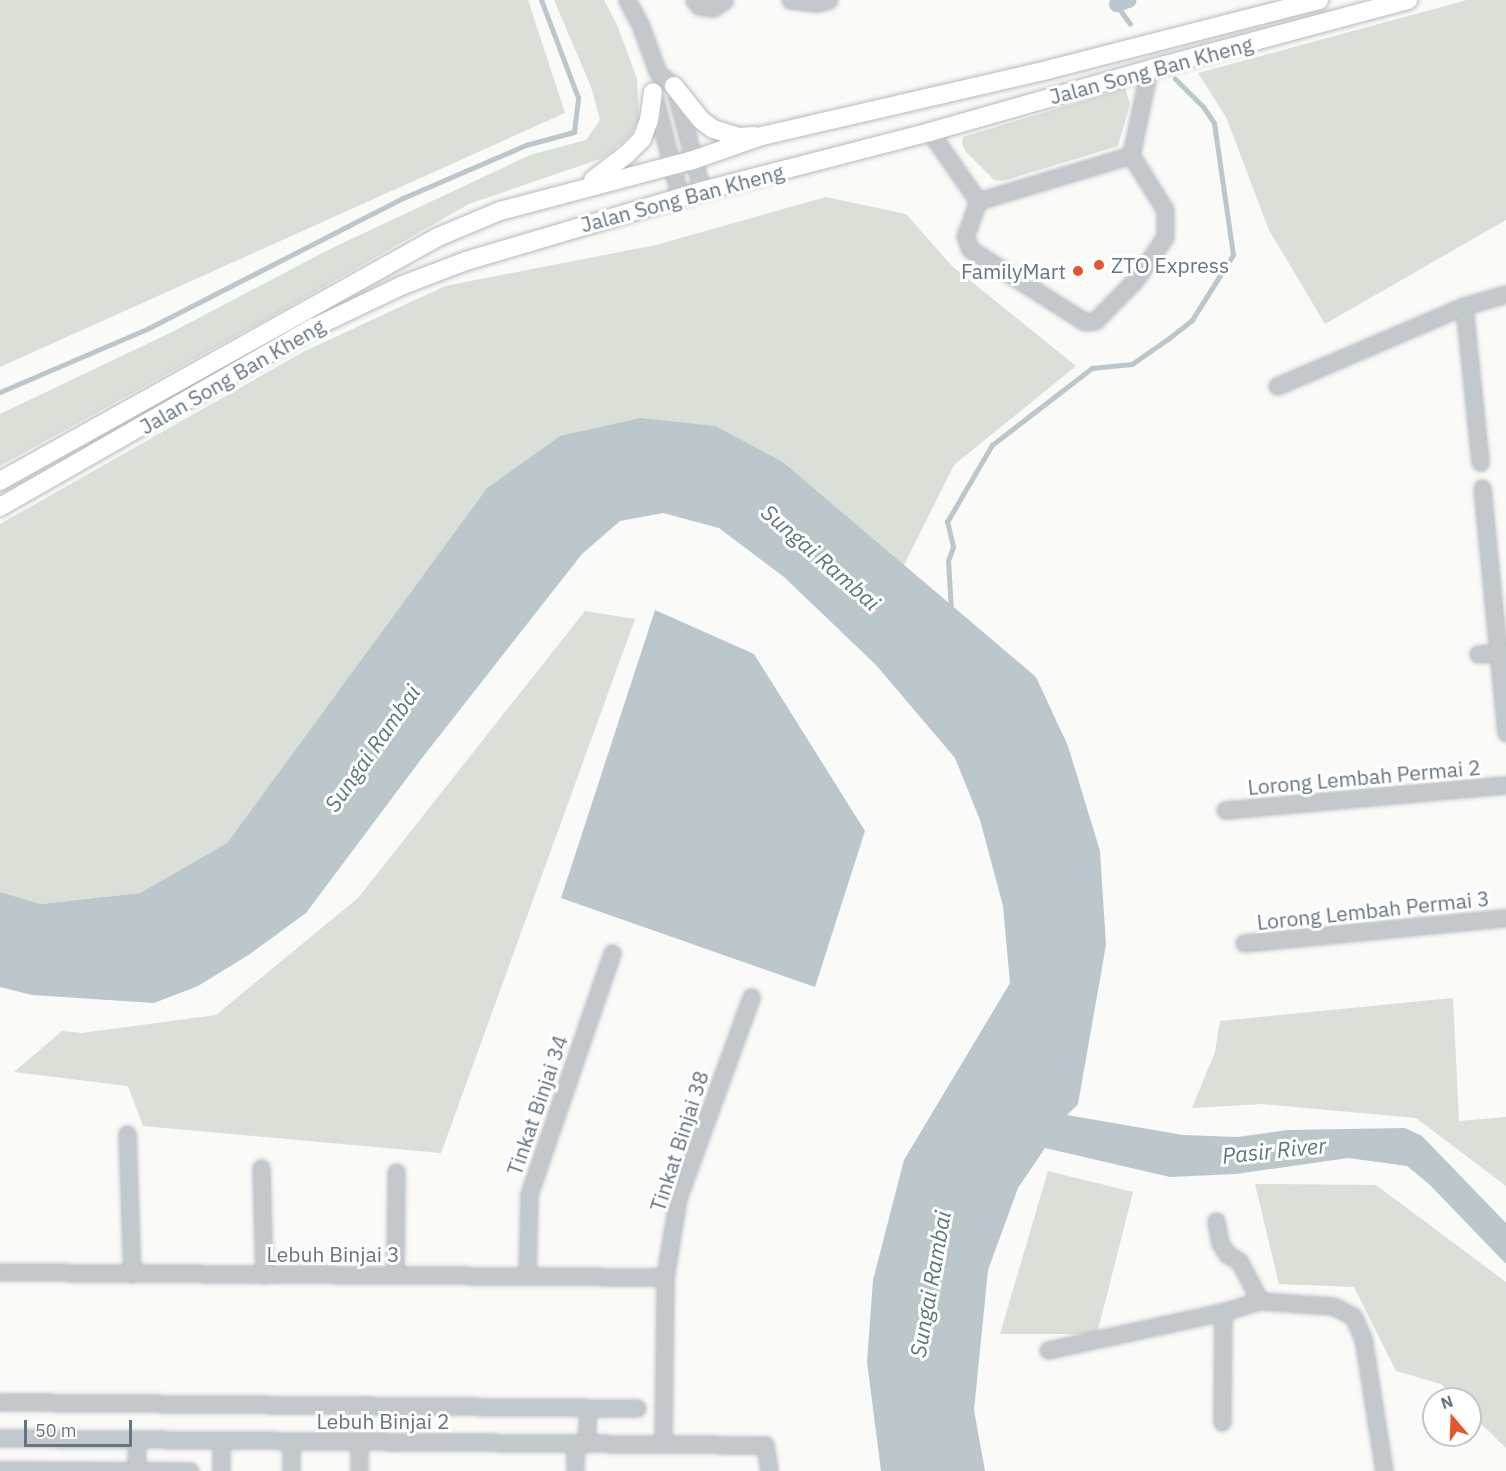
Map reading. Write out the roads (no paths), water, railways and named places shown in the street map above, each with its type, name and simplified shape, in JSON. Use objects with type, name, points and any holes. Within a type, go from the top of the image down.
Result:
[{"type":"main road","name":"Jalan Song Ban Kheng","points":[[0,481],[438,237],[500,212],[581,188],[693,160],[762,136],[1102,56],[1319,0]]},
{"type":"main road","name":"Jalan Song Ban Kheng","points":[[0,507],[313,328],[403,285],[525,241],[1408,0]]},
{"type":"main road","points":[[674,86],[701,120],[713,129],[739,137],[762,136]]},
{"type":"main road","points":[[581,188],[607,171],[642,139],[649,120],[653,92]]},
{"type":"street","points":[[627,0],[658,73],[674,86],[702,191]]},
{"type":"street","points":[[694,0],[699,6],[713,8],[725,0]]},
{"type":"street","points":[[790,0],[816,3],[829,0]]},
{"type":"street","points":[[978,201],[965,236],[970,249],[1085,322],[1095,321],[1137,279],[1165,237],[1165,210],[1131,155],[1149,69]]},
{"type":"street","points":[[658,73],[653,92],[680,197]]},
{"type":"street","points":[[930,132],[978,201]]},
{"type":"street","points":[[978,201],[1131,155]]},
{"type":"street","points":[[1277,386],[1464,306],[1506,294]]},
{"type":"street","points":[[1464,306],[1480,462]]},
{"type":"street","points":[[1482,488],[1502,652],[1506,733]]},
{"type":"street","points":[[1478,654],[1502,652]]},
{"type":"street","name":"Lorong Lembah Permai 2","points":[[1225,810],[1506,785]]},
{"type":"street","name":"Lorong Lembah Permai 3","points":[[1244,943],[1506,918]]},
{"type":"street","name":"Tinkat Binjai 34","points":[[527,1276],[529,1194],[612,952]]},
{"type":"street","name":"Tinkat Binjai 38","points":[[663,1444],[665,1277],[678,1198],[751,997]]},
{"type":"street","points":[[127,1134],[132,1274]]},
{"type":"street","points":[[261,1168],[264,1275]]},
{"type":"street","points":[[395,1275],[396,1172]]},
{"type":"street","points":[[1216,1221],[1220,1243],[1227,1254],[1239,1262],[1260,1301]]},
{"type":"street","name":"Lebuh Binjai 3","points":[[0,1272],[665,1277]]},
{"type":"street","points":[[1048,1350],[1223,1312],[1260,1301],[1333,1306],[1353,1316],[1363,1338],[1384,1471]]},
{"type":"street","points":[[1222,1422],[1223,1312]]},
{"type":"street","name":"Lebuh Binjai 2","points":[[0,1402],[638,1408]]},
{"type":"street","points":[[575,1471],[588,1408]]},
{"type":"street","name":"Lebuh Binjai 2","points":[[0,1438],[765,1445],[769,1471]]},
{"type":"street","points":[[136,1440],[136,1470]]},
{"type":"street","points":[[221,1440],[221,1471]]},
{"type":"street","points":[[291,1441],[291,1471]]},
{"type":"street","points":[[359,1442],[359,1471]]},
{"type":"street","points":[[0,1470],[190,1471]]},
{"type":"street","points":[[760,1471],[769,1471]]},
{"type":"water","points":[[640,418],[715,426],[783,462],[1036,677],[1068,746],[1100,851],[1106,945],[1078,1104],[1067,1115],[1183,1135],[1237,1137],[1288,1130],[1405,1128],[1422,1136],[1506,1223],[1506,1264],[1429,1184],[1407,1166],[1348,1158],[1236,1174],[1170,1177],[1045,1148],[1018,1188],[988,1270],[974,1410],[985,1471],[881,1471],[867,1362],[873,1280],[904,1160],[1010,983],[1003,906],[980,820],[955,758],[876,665],[784,577],[719,528],[663,513],[620,521],[582,554],[422,758],[306,913],[250,954],[198,986],[154,1003],[32,995],[0,987],[0,892],[41,904],[140,893],[227,843],[487,488],[560,436]]},
{"type":"water","points":[[655,610],[754,654],[865,831],[815,987],[561,898]]},
{"type":"waterway","points":[[0,392],[147,329],[403,198],[526,145],[574,132],[578,98],[541,0]]},
{"type":"waterway","points":[[1113,0],[1130,23]]},
{"type":"waterway","points":[[1116,4],[1128,0]]},
{"type":"waterway","points":[[951,611],[948,561],[953,547],[947,522],[992,445],[1092,368],[1132,364],[1168,339],[1192,320],[1233,255],[1214,123],[1204,108],[1175,79]]},
{"type":"place","name":"ZTO Express","points":[[1099,265]]},
{"type":"place","name":"FamilyMart","points":[[1078,271]]},
{"type":"water label","name":"Sungai Rambai","points":[[821,557]]},
{"type":"water label","name":"Sungai Rambai","points":[[372,748]]},
{"type":"water label","name":"Pasir River","points":[[1274,1150]]},
{"type":"water label","name":"Sungai Rambai","points":[[930,1284]]}]
